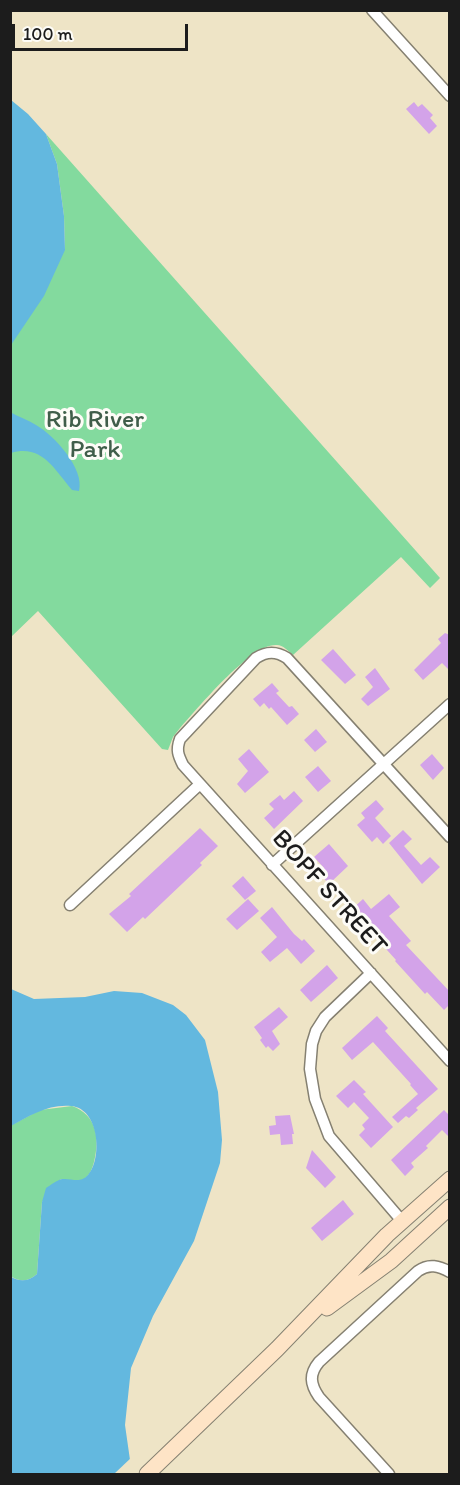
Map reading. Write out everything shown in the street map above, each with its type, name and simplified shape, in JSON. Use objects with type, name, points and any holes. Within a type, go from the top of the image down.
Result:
[{"type":"main road","points":[[147,1474],[291,1335],[402,1221],[450,1179]]},
{"type":"main road","points":[[291,1335],[391,1261],[450,1208]]},
{"type":"street","points":[[372,10],[450,96]]},
{"type":"street","name":"BOPF STREET","points":[[383,763],[287,658],[271,652],[256,658],[180,739],[178,754],[183,765],[450,1061]]},
{"type":"street","points":[[272,865],[450,704]]},
{"type":"street","points":[[383,763],[450,837]]},
{"type":"street","points":[[70,905],[200,784]]},
{"type":"street","points":[[371,973],[325,1017],[316,1031],[312,1044],[310,1069],[315,1099],[329,1136],[402,1221]]},
{"type":"street","points":[[390,1474],[319,1397],[312,1386],[312,1372],[320,1362],[424,1267],[433,1265],[450,1272]]},
{"type":"green space","name":"Rib River Park","points":[[46,134],[440,578],[430,588],[401,557],[293,655],[279,645],[266,647],[240,665],[225,678],[180,728],[173,737],[168,750],[162,749],[38,611],[11,637],[10,211],[65,250],[64,216],[57,164]]},
{"type":"green space","points":[[72,1106],[87,1115],[95,1129],[97,1145],[93,1165],[83,1180],[61,1179],[42,1202],[37,1274],[28,1280],[18,1280],[11,1276],[10,1126],[40,1110]]},
{"type":"water","points":[[11,100],[28,114],[46,134],[57,164],[64,216],[65,250],[44,296],[11,345]]},
{"type":"water","points":[[10,412],[36,425],[59,444],[73,463],[80,482],[79,491],[72,490],[53,467],[39,455],[22,451],[11,453]]},
{"type":"water","points":[[11,989],[34,999],[85,997],[114,991],[142,993],[173,1005],[186,1015],[205,1040],[218,1092],[222,1140],[220,1163],[194,1241],[153,1316],[131,1368],[125,1425],[132,1474],[11,1474],[10,1276],[17,1280],[24,1280],[37,1274],[42,1202],[46,1188],[62,1179],[85,1178],[93,1167],[97,1146],[93,1124],[88,1115],[71,1106],[47,1109],[11,1126]]},
{"type":"pier","points":[[132,1457],[135,1474],[114,1474]]},
{"type":"building","points":[[414,102],[418,107],[422,104],[433,115],[430,118],[437,126],[429,134],[406,109]]},
{"type":"building","points":[[445,633],[450,635],[450,671],[442,663],[423,680],[414,670],[441,643],[438,639]]},
{"type":"building","points":[[333,649],[356,675],[345,684],[321,660]]},
{"type":"building","points":[[375,668],[390,689],[368,706],[361,699],[373,687],[365,677]]},
{"type":"building","points":[[272,683],[279,691],[276,693],[299,714],[287,725],[271,707],[269,709],[264,703],[260,707],[253,699]]},
{"type":"building","points":[[316,729],[327,742],[315,752],[304,740]]},
{"type":"building","points":[[249,749],[269,772],[245,793],[237,784],[248,771],[238,759]]},
{"type":"building","points":[[432,754],[444,768],[433,780],[420,765]]},
{"type":"building","points":[[318,766],[331,781],[318,792],[305,777]]},
{"type":"building","points":[[294,791],[303,801],[274,829],[264,818],[274,809],[269,804],[280,795],[284,800]]},
{"type":"building","points":[[376,800],[384,809],[375,818],[391,836],[383,844],[377,837],[372,842],[357,825],[365,818],[361,813]]},
{"type":"building","points":[[200,828],[218,846],[200,863],[202,865],[145,919],[143,917],[127,932],[109,914],[131,896],[129,894]]},
{"type":"building","points":[[403,830],[412,839],[404,846],[421,865],[430,857],[440,867],[422,884],[389,843]]},
{"type":"building","points":[[329,844],[348,866],[329,884],[319,873],[324,868],[314,857]]},
{"type":"building","points":[[243,876],[256,891],[245,900],[232,886]]},
{"type":"building","points":[[389,894],[400,907],[389,916],[411,941],[406,945],[450,992],[450,1004],[444,1010],[427,992],[425,994],[351,910],[363,899],[371,909]]},
{"type":"building","points":[[248,899],[259,911],[237,930],[226,919]]},
{"type":"building","points":[[272,907],[294,934],[302,941],[304,939],[315,951],[301,964],[287,948],[270,962],[261,952],[277,937],[260,918]]},
{"type":"building","points":[[327,965],[338,978],[311,1002],[300,990]]},
{"type":"building","points":[[279,1007],[288,1017],[272,1031],[280,1044],[273,1051],[268,1046],[266,1048],[254,1027]]},
{"type":"building","points":[[377,1016],[388,1028],[385,1031],[438,1089],[416,1108],[418,1110],[409,1118],[406,1116],[398,1123],[392,1117],[418,1094],[411,1084],[373,1042],[352,1060],[342,1048]]},
{"type":"building","points":[[354,1080],[366,1092],[363,1094],[393,1127],[371,1148],[359,1135],[365,1129],[362,1125],[369,1118],[354,1102],[348,1108],[336,1096]]},
{"type":"building","points":[[444,1110],[450,1116],[450,1138],[442,1130],[426,1146],[428,1148],[411,1163],[414,1167],[405,1176],[391,1160]]},
{"type":"building","points":[[290,1115],[294,1134],[292,1134],[293,1144],[281,1145],[280,1134],[270,1135],[269,1126],[276,1125],[275,1116]]},
{"type":"building","points":[[312,1150],[336,1177],[325,1188],[306,1168]]},
{"type":"building","points":[[343,1200],[354,1214],[322,1241],[311,1228]]}]
